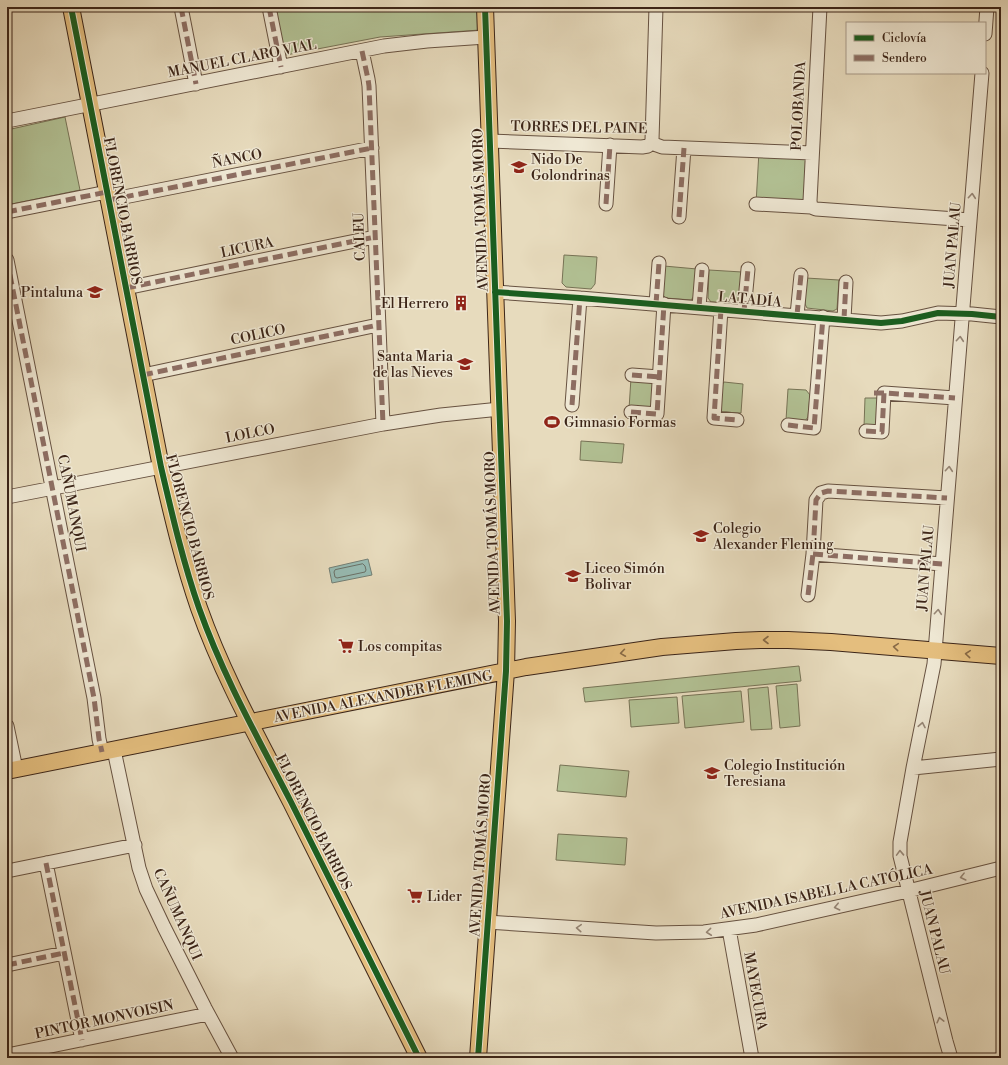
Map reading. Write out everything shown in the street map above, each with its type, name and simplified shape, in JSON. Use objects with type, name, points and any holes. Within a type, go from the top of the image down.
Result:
[{"type":"main road","name":"FLORENCIO BARRIOS","points":[[72,7],[161,467],[189,578],[211,639],[249,722],[323,866],[418,1058]]},
{"type":"main road","name":"AVENIDA TOMÁS MORO","points":[[478,1058],[506,671],[507,621],[485,7]]},
{"type":"main road","name":"AVENIDA ALEXANDER FLEMING","points":[[11,770],[526,667],[662,647],[760,640],[831,642],[1001,656]]},
{"type":"street","points":[[181,7],[196,84]]},
{"type":"street","points":[[269,7],[281,67]]},
{"type":"street","points":[[651,143],[656,7]]},
{"type":"street","name":"POLOBANDA","points":[[811,207],[812,153],[820,7]]},
{"type":"street","points":[[986,22],[987,7]]},
{"type":"street","name":"MANUEL CLARO VIAL","points":[[7,121],[384,46],[486,36]]},
{"type":"street","name":"CALEU","points":[[362,51],[368,79],[372,148],[383,424]]},
{"type":"street","name":"JUAN PALAU","points":[[951,1058],[908,891],[900,856],[900,842],[935,651],[982,74]]},
{"type":"street","name":"TORRES DEL PAINE","points":[[490,141],[642,147],[648,146],[651,143],[662,147],[812,153]]},
{"type":"street","points":[[606,204],[610,145]]},
{"type":"street","name":"ÑANCO","points":[[7,212],[108,196],[372,148]]},
{"type":"street","points":[[679,217],[684,148]]},
{"type":"street","points":[[756,204],[970,220]]},
{"type":"street","name":"LICURA","points":[[126,288],[375,237]]},
{"type":"street","name":"CAÑUMANQUI","points":[[7,260],[94,698],[99,739],[108,751],[146,889],[208,1014],[232,1058]]},
{"type":"street","points":[[632,412],[658,414],[660,304],[659,263]]},
{"type":"street","points":[[744,311],[748,269]]},
{"type":"street","points":[[699,307],[702,270]]},
{"type":"street","points":[[797,315],[801,274]]},
{"type":"street","points":[[844,319],[846,282]]},
{"type":"street","name":"LATADÍA","points":[[495,292],[887,322],[902,321],[938,313],[1001,317]]},
{"type":"street","points":[[572,405],[580,298]]},
{"type":"street","points":[[721,309],[714,418],[737,420]]},
{"type":"street","points":[[788,425],[814,428],[823,317]]},
{"type":"street","name":"COLICO","points":[[143,375],[378,326]]},
{"type":"street","points":[[632,375],[659,377]]},
{"type":"street","points":[[866,431],[882,432],[879,393],[955,398]]},
{"type":"street","name":"LOLCO","points":[[7,497],[383,424],[441,415],[500,409]]},
{"type":"street","points":[[808,595],[813,554],[816,500],[821,493],[828,491],[947,498]]},
{"type":"street","points":[[813,554],[942,564]]},
{"type":"street","points":[[7,726],[11,770]]},
{"type":"street","points":[[913,768],[1001,759]]},
{"type":"street","points":[[7,871],[135,845]]},
{"type":"street","points":[[46,863],[82,1040]]},
{"type":"street","name":"AVENIDA ISABEL LA CATÓLICA","points":[[488,922],[656,933],[704,932],[756,925],[908,891],[1001,868]]},
{"type":"street","name":"MAYECURA","points":[[729,929],[752,1058]]},
{"type":"street","points":[[7,965],[64,953]]},
{"type":"street","name":"PINTOR MONVOISIN","points":[[7,1055],[208,1014]]},
{"type":"green space","points":[[274,7],[479,7],[480,30],[380,37],[286,55]]},
{"type":"green space","points":[[65,117],[80,190],[7,205],[7,130]]},
{"type":"green space","points":[[759,151],[812,153],[811,207],[756,204]]},
{"type":"green space","points":[[564,255],[597,257],[595,284],[591,289],[566,287],[562,283]]},
{"type":"green space","points":[[664,266],[697,269],[695,295],[691,300],[666,298],[662,294]]},
{"type":"green space","points":[[709,270],[742,272],[740,299],[736,304],[711,302],[708,298]]},
{"type":"green space","points":[[806,278],[839,280],[837,309],[833,311],[807,308],[805,304]]},
{"type":"green space","points":[[631,378],[655,384],[653,407],[629,409]]},
{"type":"green space","points":[[724,382],[743,384],[741,413],[722,412],[720,408],[722,385]]},
{"type":"green space","points":[[788,389],[806,390],[810,395],[808,417],[805,421],[786,420]]},
{"type":"green space","points":[[865,398],[878,398],[878,423],[874,427],[864,427]]},
{"type":"green space","points":[[581,441],[624,444],[622,463],[580,460]]},
{"type":"green space","points":[[799,666],[801,681],[585,702],[583,688]]},
{"type":"green space","points":[[797,684],[800,726],[780,728],[776,686]]},
{"type":"green space","points":[[768,687],[772,729],[751,730],[748,689]]},
{"type":"green space","points":[[741,691],[744,722],[685,728],[682,696]]},
{"type":"green space","points":[[677,697],[679,723],[631,727],[629,700]]},
{"type":"green space","points":[[560,765],[629,771],[626,797],[557,791]]},
{"type":"green space","points":[[558,834],[627,838],[625,865],[556,860]]},
{"type":"water","points":[[368,559],[372,575],[332,583],[329,568]]},
{"type":"marked path","points":[[181,7],[196,84]]},
{"type":"marked path","points":[[269,7],[281,67]]},
{"type":"marked path","points":[[362,51],[369,86],[383,424]]},
{"type":"marked path","points":[[606,204],[610,145]]},
{"type":"marked path","points":[[109,200],[372,148]]},
{"type":"marked path","points":[[679,217],[684,148]]},
{"type":"marked path","points":[[7,212],[107,192]]},
{"type":"marked path","points":[[126,288],[375,237]]},
{"type":"marked path","points":[[7,260],[94,698],[102,752]]},
{"type":"marked path","points":[[656,304],[659,263]]},
{"type":"marked path","points":[[744,311],[748,269]]},
{"type":"marked path","points":[[699,307],[702,270]]},
{"type":"marked path","points":[[797,315],[801,275]]},
{"type":"marked path","points":[[844,319],[846,282]]},
{"type":"marked path","points":[[572,405],[580,298]]},
{"type":"marked path","points":[[631,412],[657,414],[664,304]]},
{"type":"marked path","points":[[721,309],[714,418],[737,420]]},
{"type":"marked path","points":[[788,425],[814,428],[823,317]]},
{"type":"marked path","points":[[143,375],[378,325]]},
{"type":"marked path","points":[[632,375],[659,377]]},
{"type":"marked path","points":[[874,393],[884,393]]},
{"type":"marked path","points":[[866,431],[882,432],[884,393],[955,398]]},
{"type":"marked path","points":[[808,595],[813,554],[816,500],[821,493],[828,491],[947,498]]},
{"type":"marked path","points":[[813,554],[942,564]]},
{"type":"marked path","points":[[46,863],[82,1040]]},
{"type":"marked path","points":[[7,965],[64,953]]},
{"type":"cycle path","points":[[71,7],[161,467],[178,538],[193,591],[208,633],[230,682],[419,1058]]},
{"type":"cycle path","points":[[478,1058],[506,671],[507,621],[485,7]]},
{"type":"cycle path","points":[[495,292],[881,323],[902,321],[938,313],[1001,317]]},
{"type":"place","name":"Nido De Golondrinas","points":[[519,167]]},
{"type":"place","name":"Pintaluna","points":[[95,292]]},
{"type":"place","name":"El Herrero","points":[[461,303]]},
{"type":"place","name":"Santa Maria de las Nieves","points":[[465,364]]},
{"type":"place","name":"Gimnasio Formas","points":[[552,422]]},
{"type":"place","name":"Colegio Alexander Fleming","points":[[701,536]]},
{"type":"place","name":"Liceo Simón Bolivar","points":[[573,576]]},
{"type":"place","name":"Los compitas","points":[[346,646]]},
{"type":"place","name":"Colegio Institución Teresiana","points":[[712,773]]},
{"type":"place","name":"Lider","points":[[415,896]]}]
